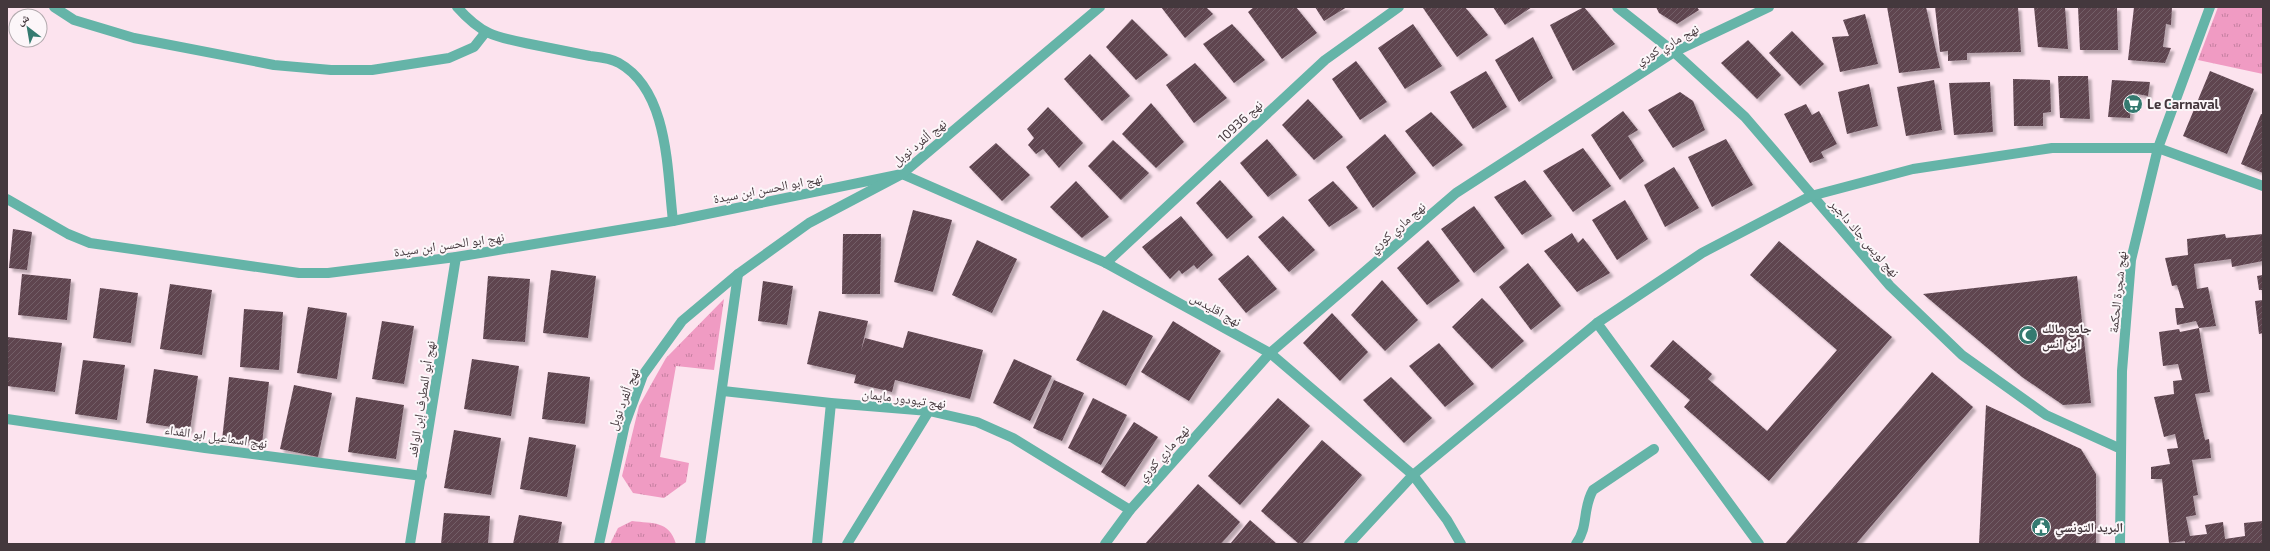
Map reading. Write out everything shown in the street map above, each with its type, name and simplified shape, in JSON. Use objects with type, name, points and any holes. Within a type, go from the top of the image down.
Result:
[{"type":"street","points":[[54,7],[74,20],[134,38],[274,65],[331,70],[372,70],[449,58],[474,47],[485,33]]},
{"type":"street","points":[[457,7],[471,22],[485,33],[506,39],[618,62],[635,74],[655,107],[662,130],[673,221]]},
{"type":"street","name":"نهج ألفرد نوبل","points":[[599,544],[625,424],[644,375],[682,321],[738,274],[809,223],[902,174],[1100,7]]},
{"type":"street","name":"نهج 10936","points":[[1106,263],[1325,60],[1399,7]]},
{"type":"street","name":"نهج لويس جاك داجير","points":[[1617,7],[1674,52],[1745,117],[1811,196],[1890,286],[1962,356],[2046,415],[2121,449]]},
{"type":"street","name":"نهج ماري كوري","points":[[1105,544],[1130,510],[1270,353],[1456,193],[1674,52],[1769,7]]},
{"type":"street","name":"نهج شجرة الحكمة","points":[[2120,544],[2122,370],[2131,260],[2158,148],[2210,7]]},
{"type":"street","points":[[1349,544],[1413,475],[1597,323],[1702,253],[1811,196],[1913,169],[2052,148],[2158,148],[2263,186]]},
{"type":"street","name":"نهج ابو الحسن ابن سيدة","points":[[7,199],[68,234],[90,243],[299,273],[328,273],[456,257],[673,221],[902,174]]},
{"type":"street","name":"نهج اقليدس","points":[[902,174],[1106,263],[1270,353],[1413,475],[1447,520],[1461,544]]},
{"type":"street","name":"نهج أبو المطرف إبن الوافد","points":[[410,544],[456,257]]},
{"type":"street","points":[[700,544],[723,391],[738,274]]},
{"type":"street","points":[[1597,323],[1759,544]]},
{"type":"street","name":"نهج تيودور مايمان","points":[[723,391],[831,403],[929,411],[977,422],[1013,438],[1130,510]]},
{"type":"street","points":[[817,544],[831,403]]},
{"type":"street","points":[[847,544],[929,411]]},
{"type":"street","name":"نهج اسماعيل ابو الفداء","points":[[7,419],[205,448],[422,476]]},
{"type":"street","points":[[1576,544],[1583,534],[1587,501],[1593,490],[1654,449]]},
{"type":"green space","points":[[2218,7],[2263,7],[2263,74],[2198,60]]},
{"type":"green space","points":[[724,299],[714,370],[676,366],[660,457],[689,463],[686,482],[664,498],[633,493],[622,476],[639,406],[666,358]]},
{"type":"green space","points":[[632,521],[653,523],[665,527],[673,536],[676,544],[610,544],[618,528]]},
{"type":"building","points":[[1161,7],[1206,7],[1213,14],[1185,38]]},
{"type":"building","points":[[1254,7],[1296,7],[1317,33],[1282,59],[1248,12]]},
{"type":"building","points":[[1315,7],[1347,7],[1324,21]]},
{"type":"building","points":[[1465,7],[1488,35],[1457,57],[1423,8]]},
{"type":"building","points":[[1493,7],[1532,7],[1505,25]]},
{"type":"building","points":[[1584,7],[1615,44],[1573,71],[1550,25]]},
{"type":"building","points":[[1656,7],[1697,7],[1699,10],[1677,24],[1659,13]]},
{"type":"building","points":[[1887,7],[1926,7],[1940,68],[1899,73]]},
{"type":"building","points":[[1935,7],[2018,7],[2021,52],[1967,53],[1967,60],[1948,61],[1948,51],[1940,52]]},
{"type":"building","points":[[2034,7],[2065,7],[2068,49],[2038,47]]},
{"type":"building","points":[[2078,7],[2117,7],[2118,50],[2080,50]]},
{"type":"building","points":[[2134,7],[2172,7],[2171,25],[2166,24],[2163,47],[2171,48],[2165,63],[2128,60]]},
{"type":"building","points":[[1865,14],[1878,64],[1840,72],[1832,37],[1849,36],[1843,20]]},
{"type":"building","points":[[1132,19],[1168,55],[1136,80],[1106,47]]},
{"type":"building","points":[[1232,24],[1265,60],[1234,83],[1203,44]]},
{"type":"building","points":[[1413,24],[1442,66],[1405,89],[1378,48]]},
{"type":"building","points":[[1792,31],[1824,64],[1800,86],[1769,53]]},
{"type":"building","points":[[1533,37],[1553,78],[1519,102],[1495,60]]},
{"type":"building","points":[[1748,40],[1781,75],[1757,99],[1721,63]]},
{"type":"building","points":[[1090,54],[1130,96],[1102,121],[1064,79]]},
{"type":"building","points":[[1356,61],[1387,102],[1360,120],[1332,79]]},
{"type":"building","points":[[1195,63],[1227,98],[1194,123],[1166,85]]},
{"type":"building","points":[[1486,71],[1507,107],[1473,129],[1450,92]]},
{"type":"building","points":[[2210,71],[2254,89],[2227,154],[2183,136]]},
{"type":"building","points":[[2058,76],[2088,76],[2090,119],[2060,118]]},
{"type":"building","points":[[2013,79],[2050,80],[2051,112],[2043,113],[2043,126],[2014,126]]},
{"type":"building","points":[[1934,80],[1942,130],[1906,136],[1897,87]]},
{"type":"building","points":[[2112,80],[2150,82],[2148,96],[2132,93],[2130,118],[2108,117]]},
{"type":"building","points":[[1990,82],[1993,132],[1954,135],[1949,83]]},
{"type":"building","points":[[1869,84],[1878,126],[1847,134],[1838,92]]},
{"type":"building","points":[[1680,92],[1693,101],[1705,130],[1673,148],[1648,110]]},
{"type":"building","points":[[1308,99],[1343,137],[1314,160],[1282,125]]},
{"type":"building","points":[[1151,103],[1184,142],[1156,168],[1122,134]]},
{"type":"building","points":[[1806,104],[1812,115],[1819,111],[1837,144],[1821,152],[1824,158],[1810,163],[1784,114]]},
{"type":"building","points":[[1048,107],[1083,143],[1059,168],[1043,149],[1036,154],[1028,145],[1034,138],[1027,129]]},
{"type":"building","points":[[1623,111],[1638,130],[1628,136],[1644,161],[1620,180],[1591,135]]},
{"type":"building","points":[[1431,112],[1463,145],[1433,167],[1405,131]]},
{"type":"building","points":[[2261,114],[2263,114],[2263,173],[2241,164]]},
{"type":"building","points":[[1385,134],[1416,173],[1373,208],[1346,167]]},
{"type":"building","points":[[1267,139],[1297,175],[1268,197],[1240,163]]},
{"type":"building","points":[[1726,139],[1753,185],[1712,207],[1688,157]]},
{"type":"building","points":[[1113,140],[1149,173],[1121,200],[1088,166]]},
{"type":"building","points":[[996,143],[1030,175],[1002,201],[969,167]]},
{"type":"building","points":[[1583,148],[1611,186],[1573,212],[1543,171]]},
{"type":"building","points":[[1674,167],[1699,208],[1665,227],[1644,185]]},
{"type":"building","points":[[1220,180],[1253,217],[1227,239],[1196,203]]},
{"type":"building","points":[[1525,180],[1552,216],[1522,235],[1494,197]]},
{"type":"building","points":[[1076,181],[1109,217],[1082,238],[1050,207]]},
{"type":"building","points":[[1333,181],[1358,208],[1329,227],[1308,200]]},
{"type":"building","points":[[1625,200],[1648,239],[1617,260],[1592,220]]},
{"type":"building","points":[[1474,206],[1505,248],[1474,273],[1441,229]]},
{"type":"building","points":[[913,210],[952,220],[933,292],[894,282]]},
{"type":"building","points":[[1181,216],[1213,255],[1197,269],[1194,265],[1182,274],[1179,270],[1170,279],[1142,247]]},
{"type":"building","points":[[1283,216],[1315,250],[1289,272],[1258,237]]},
{"type":"building","points":[[13,229],[32,232],[27,270],[9,268]]},
{"type":"building","points":[[1572,233],[1578,243],[1583,238],[1610,273],[1577,292],[1544,251]]},
{"type":"building","points":[[843,234],[881,234],[880,294],[842,294]]},
{"type":"building","points":[[2225,234],[2226,238],[2263,234],[2263,261],[2232,267],[2231,259],[2194,264],[2197,289],[2208,287],[2216,326],[2199,328],[2196,321],[2177,325],[2175,308],[2184,308],[2177,285],[2172,286],[2165,258],[2188,255],[2187,239]]},
{"type":"building","points":[[977,240],[1017,259],[992,313],[952,295]]},
{"type":"building","points":[[1428,240],[1460,281],[1427,305],[1397,268]]},
{"type":"building","points":[[1779,241],[1892,337],[1769,481],[1684,407],[1690,400],[1650,366],[1673,340],[1712,374],[1703,385],[1708,379],[1767,431],[1837,350],[1750,275]]},
{"type":"building","points":[[1248,255],[1277,289],[1246,313],[1218,279]]},
{"type":"building","points":[[1528,263],[1561,306],[1531,330],[1499,287]]},
{"type":"building","points":[[551,270],[596,276],[588,338],[543,333]]},
{"type":"building","points":[[22,274],[71,279],[67,320],[18,315]]},
{"type":"building","points":[[2263,275],[2263,290],[2259,290],[2257,276]]},
{"type":"building","points":[[488,276],[530,279],[525,342],[483,339]]},
{"type":"building","name":"جامع مالك ابن انس","points":[[2077,276],[2091,403],[2063,405],[2022,377],[1923,294]]},
{"type":"building","points":[[1382,280],[1418,320],[1385,351],[1351,315]]},
{"type":"building","points":[[763,281],[793,286],[787,325],[758,321]]},
{"type":"building","points":[[170,284],[212,290],[202,355],[160,349]]},
{"type":"building","points":[[100,288],[138,293],[131,343],[93,338]]},
{"type":"building","points":[[1482,298],[1524,341],[1492,369],[1452,327]]},
{"type":"building","points":[[2263,300],[2263,333],[2259,334],[2255,301]]},
{"type":"building","points":[[308,307],[347,313],[337,379],[297,373]]},
{"type":"building","points":[[244,309],[283,312],[279,370],[240,367]]},
{"type":"building","points":[[1103,310],[1153,336],[1126,386],[1076,360]]},
{"type":"building","points":[[819,311],[868,321],[861,351],[865,338],[903,348],[908,331],[983,350],[970,399],[895,380],[892,392],[854,383],[856,375],[807,364]]},
{"type":"building","points":[[1332,313],[1368,352],[1340,381],[1303,343]]},
{"type":"building","points":[[382,321],[414,326],[404,384],[372,379]]},
{"type":"building","points":[[1173,321],[1221,351],[1189,401],[1141,372]]},
{"type":"building","points":[[2199,328],[2210,392],[2195,394],[2205,440],[2209,439],[2211,458],[2192,460],[2198,495],[2193,496],[2196,515],[2186,517],[2190,536],[2207,534],[2205,525],[2223,522],[2225,539],[2245,536],[2244,523],[2263,521],[2263,544],[2185,544],[2185,541],[2169,543],[2162,479],[2151,479],[2151,467],[2170,464],[2167,449],[2178,448],[2175,434],[2164,437],[2154,397],[2174,394],[2173,381],[2182,380],[2178,364],[2163,366],[2159,332],[2179,329],[2180,332]]},
{"type":"building","points":[[7,337],[62,343],[55,392],[7,386]]},
{"type":"building","points":[[1439,343],[1474,384],[1445,407],[1409,366]]},
{"type":"building","points":[[472,359],[519,366],[511,416],[464,409]]},
{"type":"building","points":[[1014,359],[1052,376],[1030,421],[993,403]]},
{"type":"building","points":[[83,360],[125,365],[117,420],[75,414]]},
{"type":"building","points":[[154,369],[198,376],[190,430],[146,423]]},
{"type":"building","points":[[548,372],[590,377],[585,424],[542,419]]},
{"type":"building","points":[[1932,372],[1973,407],[1856,544],[1785,544]]},
{"type":"building","points":[[229,377],[269,382],[262,444],[222,440]]},
{"type":"building","points":[[1391,377],[1432,418],[1404,443],[1363,400]]},
{"type":"building","points":[[1054,380],[1084,393],[1062,441],[1033,428]]},
{"type":"building","points":[[294,385],[332,393],[318,457],[280,449]]},
{"type":"building","points":[[356,397],[404,405],[396,459],[348,452]]},
{"type":"building","points":[[1093,398],[1127,415],[1101,465],[1068,448]]},
{"type":"building","points":[[1278,398],[1310,426],[1240,505],[1208,476]]},
{"type":"building","points":[[1986,405],[2081,449],[2096,474],[2096,544],[1979,544]]},
{"type":"building","points":[[1134,422],[1158,437],[1125,487],[1101,472]]},
{"type":"building","points":[[454,430],[501,438],[491,495],[444,488]]},
{"type":"building","points":[[529,437],[576,445],[567,497],[520,489]]},
{"type":"building","points":[[1322,440],[1362,475],[1302,544],[1299,544],[1261,511]]},
{"type":"building","points":[[1198,484],[1240,522],[1221,544],[1145,544]]},
{"type":"building","points":[[444,513],[490,516],[488,544],[441,544]]},
{"type":"building","points":[[519,515],[562,522],[558,544],[513,544]]},
{"type":"building","points":[[1250,520],[1277,544],[1230,544]]},
{"type":"place","name":"Le Carnaval","points":[[2133,104]]},
{"type":"place","name":"جامع مالك ابن انس","points":[[2028,335]]},
{"type":"place","name":"البريد التونسي","points":[[2041,527]]}]
